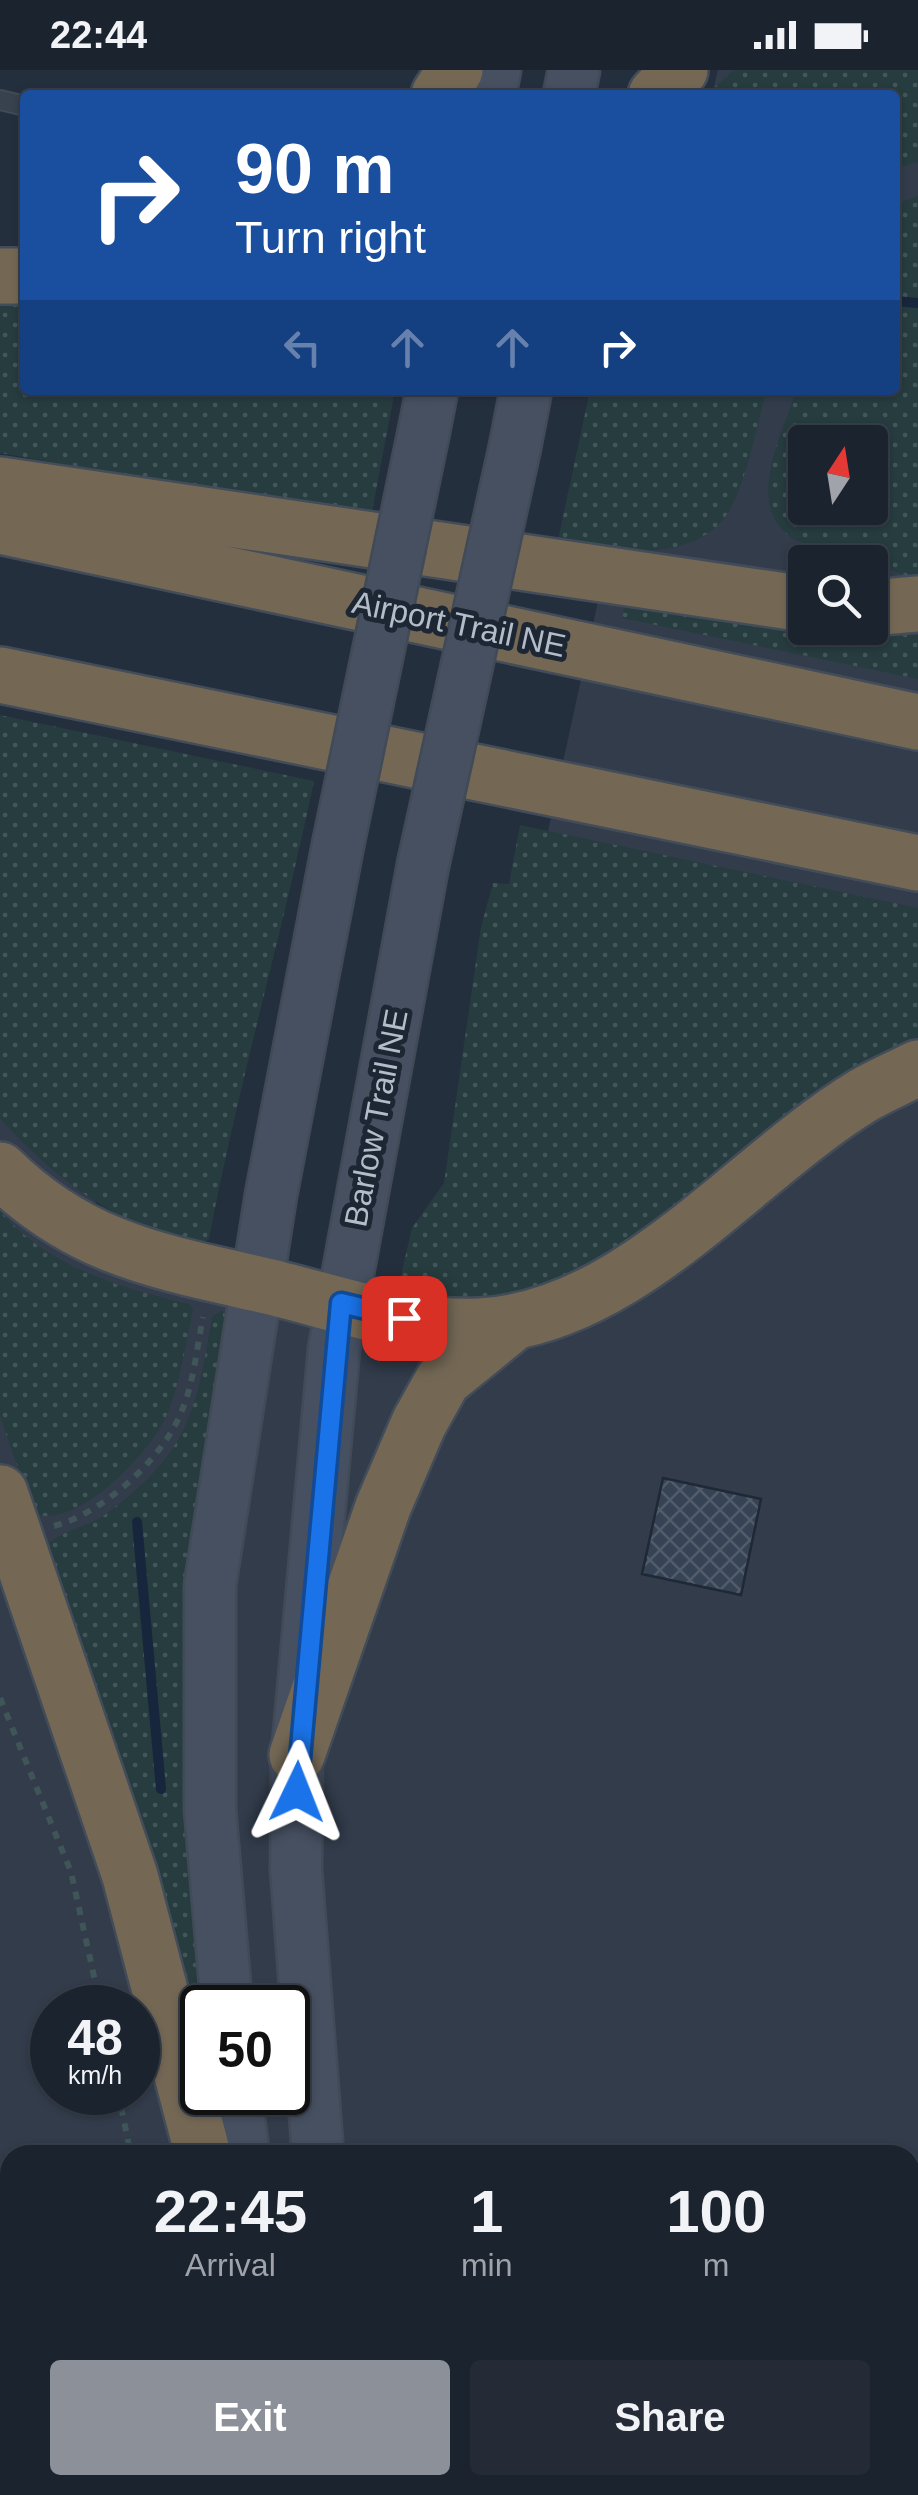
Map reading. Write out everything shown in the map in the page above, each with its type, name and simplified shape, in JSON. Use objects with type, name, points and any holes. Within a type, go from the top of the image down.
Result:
[{"type":"highway","points":[[661,90],[680,70]]},
{"type":"highway","points":[[0,484],[788,601]]},
{"type":"highway","name":"Airport Trail NE","points":[[0,526],[918,722]]},
{"type":"highway","points":[[888,606],[918,604]]},
{"type":"highway","points":[[0,674],[918,863]]},
{"type":"highway","points":[[0,1170],[29,1199],[118,1250],[436,1326],[512,1323],[554,1311],[614,1281],[684,1234],[864,1095],[918,1068]]},
{"type":"highway","points":[[298,1754],[383,1507],[418,1424],[443,1380],[512,1323]]},
{"type":"highway","points":[[0,1493],[130,1876],[199,2145]]},
{"type":"main road","name":"Barlow Trail NE","points":[[317,2145],[296,1869],[298,1754],[341,1303],[423,865],[525,395]]},
{"type":"main road","points":[[225,1985],[210,1809],[210,1585],[257,1284],[338,845],[428,410]]},
{"type":"main road","points":[[238,2115],[243,2145]]},
{"type":"path","points":[[41,1529],[86,1514],[105,1500],[171,1433],[183,1408],[205,1311]]},
{"type":"path","points":[[0,1698],[70,1872],[97,1985]]},
{"type":"path","points":[[123,2115],[129,2145]]},
{"type":"shaded area","points":[[718,70],[918,70],[918,2145],[0,2145],[0,990],[8,996],[109,1234],[445,1304],[643,395],[900,395],[900,90],[713,90]]},
{"type":"green space","points":[[734,70],[918,70],[918,162],[900,167],[900,90],[712,90]]},
{"type":"green space","points":[[918,196],[918,577],[888,569],[888,545],[811,545],[795,540],[779,527],[771,510],[770,471],[794,395],[900,395],[900,202]]},
{"type":"green space","points":[[0,303],[20,304],[20,395],[394,395],[371,517],[0,453]]},
{"type":"green space","points":[[589,395],[766,395],[737,495],[721,522],[705,535],[686,544],[643,551],[557,545]]},
{"type":"green space","points":[[626,601],[788,627],[788,645],[888,645],[888,635],[918,635],[918,679],[622,618]]},
{"type":"green space","points":[[0,715],[314,781],[209,1239],[198,1246],[141,1226],[89,1197],[42,1161],[0,1118]]},
{"type":"green space","points":[[520,825],[918,908],[918,1043],[590,1271],[496,1302],[419,1297],[398,1288],[412,1228],[444,1183],[481,927],[493,883],[509,884]]},
{"type":"green space","points":[[0,1211],[40,1247],[63,1261],[137,1291],[189,1304],[193,1310],[174,1395],[150,1443],[114,1482],[93,1498],[52,1516],[34,1514],[0,1416]]},
{"type":"green space","points":[[221,1311],[229,1313],[205,1985],[180,1985],[180,2000],[46,1546],[106,1514],[134,1492],[172,1450],[193,1405],[212,1317]]},
{"type":"building","points":[[663,1478],[761,1499],[741,1595],[642,1574]]},
{"type":"waterway","points":[[900,301],[918,303]]},
{"type":"waterway","points":[[137,1522],[161,1789]]},
{"type":"route","points":[[297,1792],[327,1422],[341,1303],[404,1318]]}]
